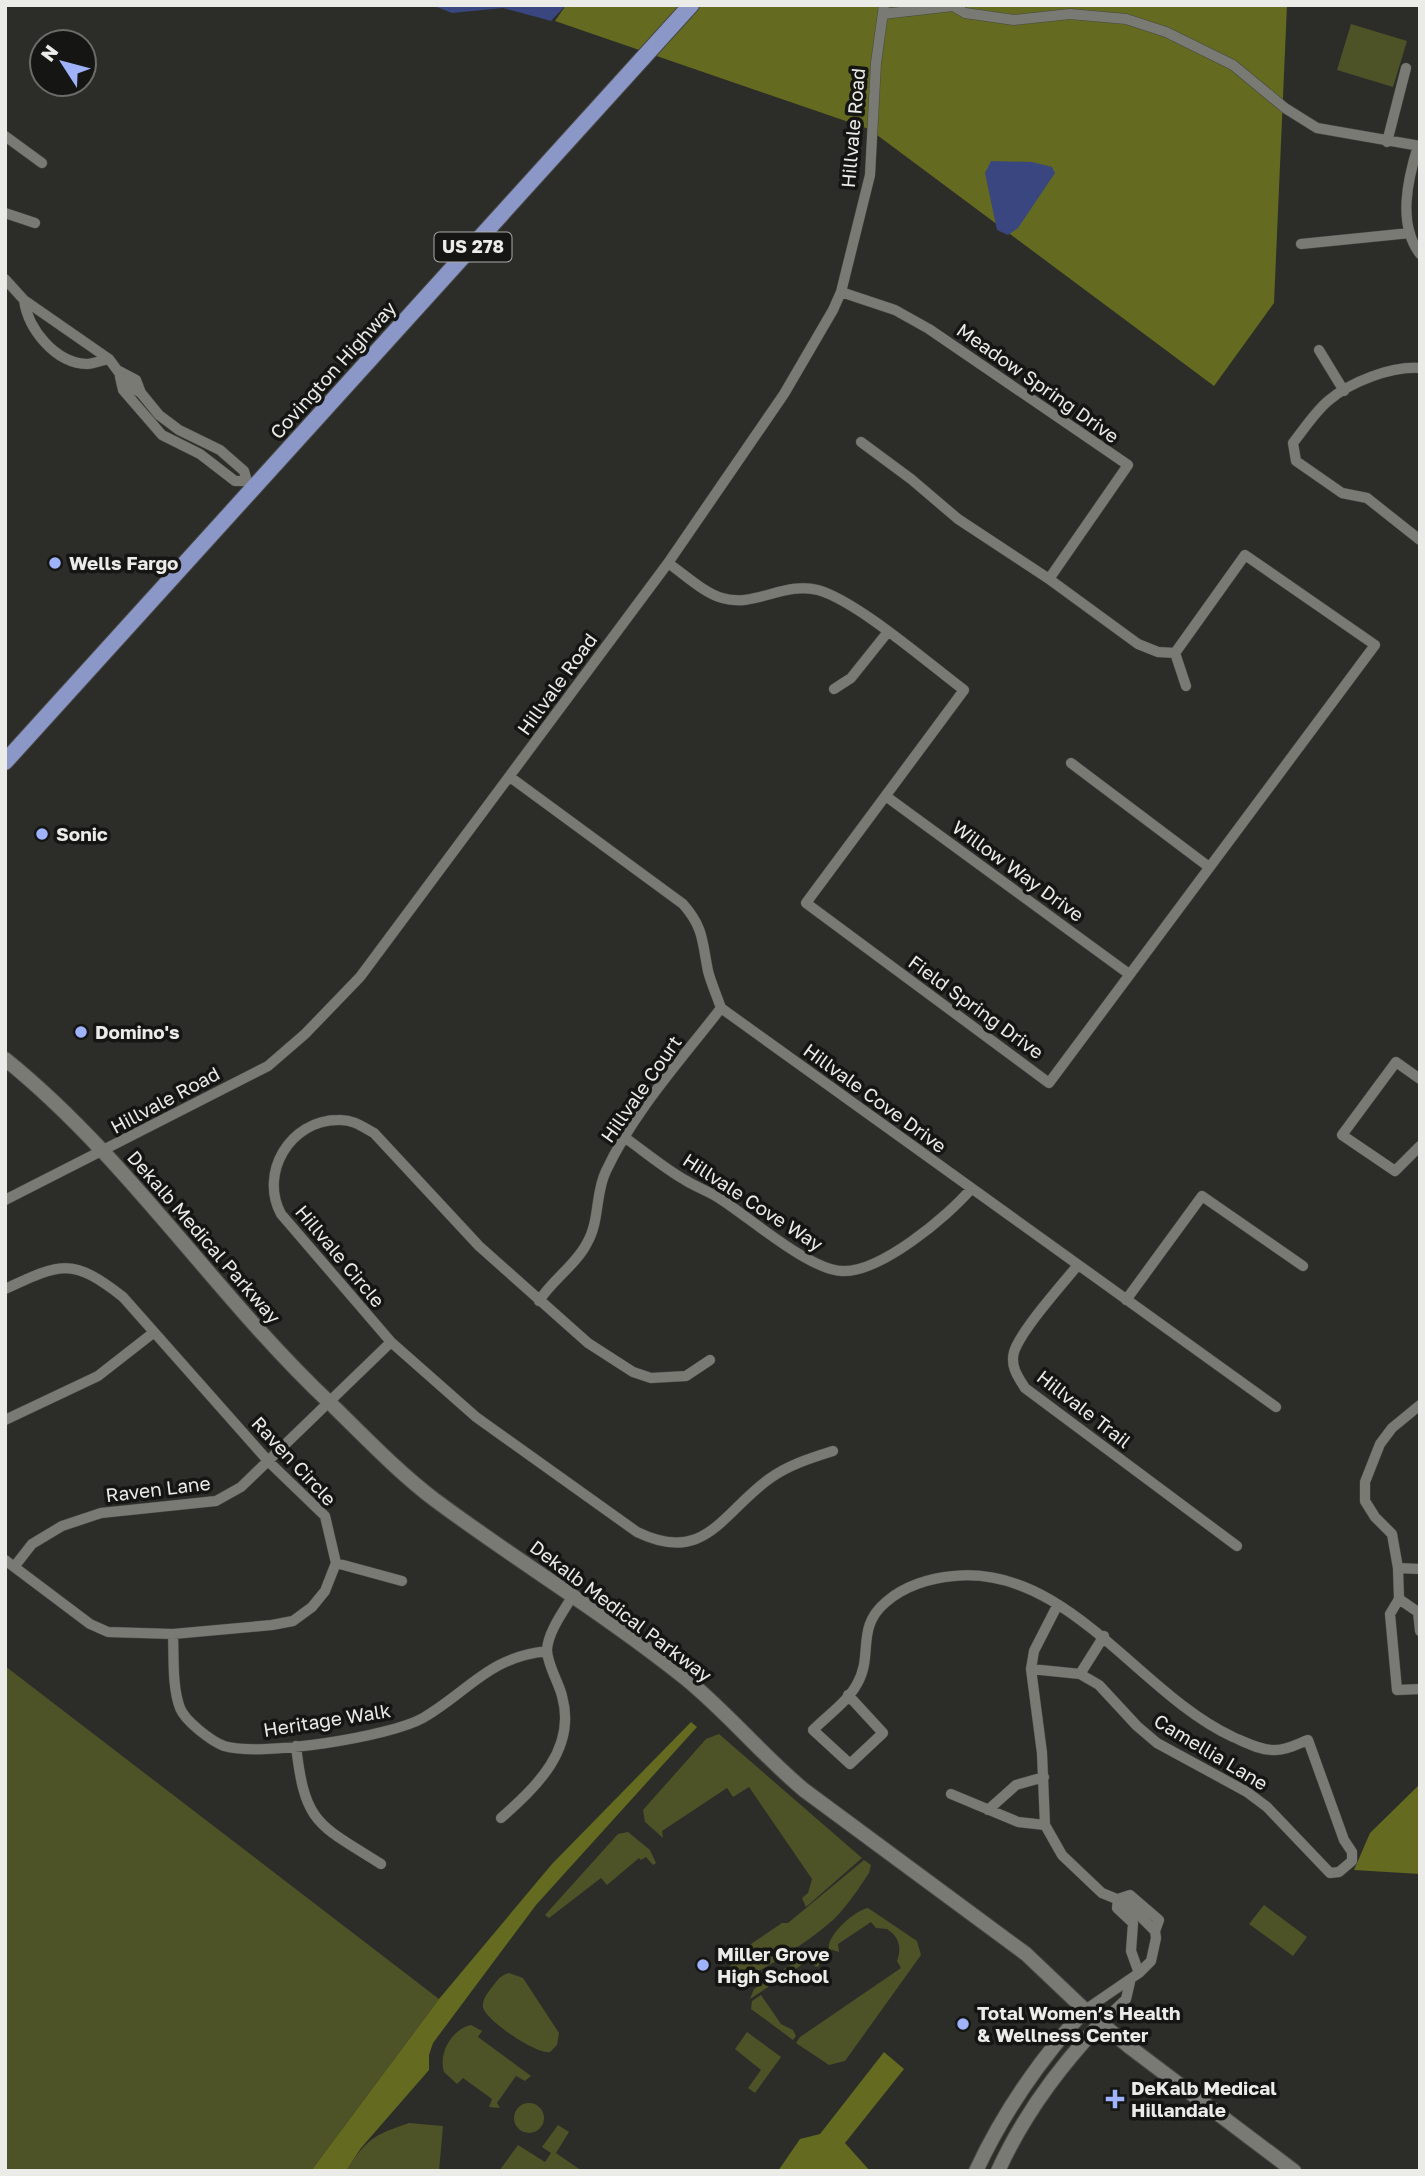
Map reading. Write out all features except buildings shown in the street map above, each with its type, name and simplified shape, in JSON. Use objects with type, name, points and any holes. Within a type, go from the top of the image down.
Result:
[{"type":"main road","name":"Covington Highway","points":[[5,762],[251,485],[691,5]]},
{"type":"main road","name":"Dekalb Medical Parkway","points":[[5,1059],[53,1097],[146,1195],[172,1231],[261,1333],[328,1402],[433,1498],[687,1679],[772,1763],[804,1790],[1026,1954],[1101,2023],[1294,2171]]},
{"type":"main road","points":[[976,2171],[997,2125],[1024,2084],[1085,2010]]},
{"type":"main road","points":[[998,2171],[1014,2135],[1040,2095],[1101,2023]]},
{"type":"street","points":[[884,10],[953,6],[965,13],[1014,20],[1070,14],[1126,19],[1166,32],[1233,65],[1285,108],[1317,128],[1419,146],[1409,174],[1407,213],[1410,233],[1420,254]]},
{"type":"street","name":"Hillvale Road","points":[[5,1200],[104,1152],[268,1066],[305,1034],[360,977],[510,777],[668,563],[784,394],[841,292],[870,175],[876,63],[884,10]]},
{"type":"street","points":[[1387,142],[1406,68]]},
{"type":"street","points":[[5,136],[42,163]]},
{"type":"street","points":[[5,213],[35,223]]},
{"type":"street","points":[[1301,244],[1410,233]]},
{"type":"street","points":[[5,279],[24,300],[136,380],[143,396],[159,415],[179,430],[220,450],[244,471],[251,485]]},
{"type":"street","name":"Meadow Spring Drive","points":[[841,292],[895,310],[929,329],[1128,465],[1049,579]]},
{"type":"street","points":[[24,300],[32,324],[59,355],[88,364],[109,359]]},
{"type":"street","points":[[1319,350],[1344,391]]},
{"type":"street","points":[[1420,368],[1373,377],[1327,401],[1293,443],[1296,461],[1342,493],[1367,498],[1420,540]]},
{"type":"street","points":[[120,371],[123,390],[162,435],[200,454],[235,481],[251,485]]},
{"type":"street","points":[[136,407],[143,396]]},
{"type":"street","points":[[861,442],[911,479],[958,519],[1049,579],[1139,644],[1158,652],[1175,653],[1186,686]]},
{"type":"street","name":"Field Spring Drive","points":[[668,563],[721,598],[749,600],[783,590],[815,589],[841,599],[964,690],[806,903],[1049,1083],[1375,645],[1245,555],[1175,653]]},
{"type":"street","points":[[834,689],[851,678],[887,633]]},
{"type":"street","points":[[1071,763],[1209,867]]},
{"type":"street","points":[[510,777],[683,904],[695,918],[704,936],[708,972],[721,1008]]},
{"type":"street","name":"Willow Way Drive","points":[[887,797],[1129,974]]},
{"type":"street","name":"Hillvale Court","points":[[539,1301],[586,1245],[596,1224],[604,1174],[624,1137],[721,1008]]},
{"type":"street","name":"Hillvale Cove Drive","points":[[721,1008],[1076,1266],[1276,1407]]},
{"type":"street","points":[[1420,1079],[1396,1062],[1342,1135],[1395,1171],[1420,1146]]},
{"type":"street","name":"Hillvale Circle","points":[[710,1360],[686,1376],[670,1379],[633,1372],[589,1343],[479,1246],[374,1133],[355,1122],[339,1119],[308,1127],[291,1140],[274,1170],[273,1200],[306,1247],[391,1342],[504,1438],[637,1532],[656,1541],[676,1544],[697,1540],[715,1530],[780,1471],[834,1451]]},
{"type":"street","name":"Hillvale Cove Way","points":[[624,1137],[684,1180],[716,1196],[822,1268],[844,1272],[866,1267],[892,1253],[955,1207],[971,1189]]},
{"type":"street","points":[[1126,1300],[1202,1196],[1303,1266]]},
{"type":"street","name":"Hillvale Trail","points":[[1076,1266],[1019,1344],[1014,1353],[1015,1372],[1025,1388],[1237,1546]]},
{"type":"street","name":"Raven Circle","points":[[5,1289],[50,1269],[69,1267],[95,1275],[123,1297],[269,1462],[325,1516],[336,1563]]},
{"type":"street","points":[[5,1420],[98,1376],[153,1333]]},
{"type":"street","name":"Raven Lane","points":[[10,1563],[32,1544],[62,1525],[102,1513],[216,1501],[241,1487],[391,1342]]},
{"type":"street","points":[[1420,1405],[1392,1428],[1380,1444],[1365,1482],[1365,1501],[1375,1517],[1392,1534],[1398,1568],[1399,1599],[1390,1614],[1396,1690],[1420,1689]]},
{"type":"street","points":[[10,1563],[90,1625],[108,1632],[173,1634],[293,1621],[312,1607],[325,1591],[336,1563],[402,1581]]},
{"type":"street","points":[[1398,1568],[1420,1569]]},
{"type":"street","name":"Camellia Lane","points":[[848,1695],[883,1733],[850,1764],[813,1730],[848,1695],[857,1686],[862,1674],[865,1636],[876,1611],[887,1600],[926,1580],[967,1574],[997,1578],[1027,1589],[1104,1636],[1171,1699],[1216,1729],[1274,1751],[1308,1740],[1344,1840],[1352,1852],[1352,1861],[1339,1872],[1330,1872],[1267,1807],[1247,1792],[1157,1743],[1136,1726],[1098,1685],[1080,1674]]},
{"type":"street","points":[[501,1818],[531,1792],[552,1766],[565,1733],[564,1699],[547,1651],[557,1622],[572,1597]]},
{"type":"street","points":[[1399,1599],[1418,1612],[1420,1631]]},
{"type":"street","points":[[1057,1606],[1034,1651],[1031,1669],[1044,1777],[1045,1825],[1062,1855],[1102,1893],[1118,1899],[1140,1915],[1155,1931],[1151,1961],[1130,1982],[1126,1999],[1101,2023]]},
{"type":"street","name":"Heritage Walk","points":[[173,1634],[180,1710],[200,1730],[223,1745],[249,1749],[296,1746],[391,1730],[421,1718],[499,1664],[521,1653],[547,1651]]},
{"type":"street","points":[[1031,1669],[1080,1674],[1104,1636]]},
{"type":"street","points":[[296,1746],[302,1791],[314,1819],[381,1864]]},
{"type":"street","points":[[988,1810],[1016,1785],[1044,1777]]},
{"type":"street","points":[[951,1794],[1018,1822],[1045,1825]]},
{"type":"street","points":[[1139,1973],[1131,1951],[1140,1915]]},
{"type":"street","points":[[1085,2010],[1120,1984],[1130,1982]]},
{"type":"green space","points":[[566,5],[1287,5],[1274,303],[1214,386],[869,129],[555,21]]},
{"type":"green space","points":[[1351,24],[1407,41],[1393,87],[1337,70]]},
{"type":"green space","points":[[5,1666],[439,1999],[311,2171],[5,2171]]},
{"type":"green space","points":[[691,1722],[697,1727],[536,1905],[433,2043],[429,2055],[429,2070],[361,2148],[346,2171],[311,2171],[439,1999],[552,1864]]},
{"type":"green space","points":[[719,1734],[862,1858],[806,1907],[802,1898],[808,1893],[812,1879],[749,1787],[733,1797],[727,1788],[662,1831],[663,1838],[645,1822],[643,1810],[706,1739]]},
{"type":"green space","points":[[1420,1784],[1420,1874],[1354,1870],[1370,1833]]},
{"type":"green space","points":[[628,1832],[650,1850],[656,1863],[653,1865],[646,1857],[641,1860],[639,1858],[607,1885],[601,1878],[549,1918],[545,1915],[618,1834]]},
{"type":"green space","points":[[864,1860],[871,1865],[869,1873],[844,1908],[825,1927],[761,1970],[729,1983],[717,1984],[742,1950],[782,1923],[788,1923]]},
{"type":"green space","points":[[1264,1905],[1307,1937],[1293,1956],[1249,1924]]},
{"type":"green space","points":[[868,1908],[917,1941],[921,1955],[845,2061],[829,2065],[796,2043],[800,2037],[901,1968],[897,1961],[897,1939],[887,1929],[876,1928],[871,1922],[838,1944],[839,1952],[829,1949],[832,1937],[842,1924]]},
{"type":"green space","points":[[808,1953],[820,1957],[819,1966],[816,1967],[809,1960],[750,1999],[754,1989]]},
{"type":"green space","points":[[509,1973],[523,1978],[559,2033],[557,2045],[550,2052],[524,2043],[486,2013],[483,2004],[486,1996],[503,1975]]},
{"type":"green space","points":[[761,1995],[781,2024],[793,2030],[796,2036],[793,2040],[751,2009],[752,2001]]},
{"type":"green space","points":[[471,2025],[482,2031],[478,2037],[531,2076],[525,2081],[516,2076],[497,2103],[500,2108],[489,2107],[492,2099],[463,2078],[457,2084],[444,2072],[443,2057],[448,2043],[458,2031]]},
{"type":"green space","points":[[747,2032],[781,2057],[755,2093],[748,2088],[761,2070],[735,2049]]},
{"type":"green space","points":[[884,2052],[904,2069],[845,2143],[870,2171],[778,2171],[800,2139],[820,2134]]},
{"type":"green space","points":[[529,2103],[540,2107],[544,2118],[540,2129],[529,2133],[518,2129],[514,2118],[518,2107]]},
{"type":"green space","points":[[409,2123],[443,2126],[439,2171],[346,2171],[372,2140]]},
{"type":"green space","points":[[558,2125],[569,2132],[556,2153],[582,2171],[499,2171],[518,2145],[545,2162],[551,2153],[542,2147]]},
{"type":"water","points":[[432,5],[566,5],[551,21],[503,8],[452,13]]},
{"type":"water","points":[[991,161],[1032,162],[1052,167],[1055,173],[1018,228],[1008,235],[997,230],[985,173]]},
{"type":"waterway","points":[[253,5],[312,5]]},
{"type":"place","name":"Wells Fargo","points":[[55,563]]},
{"type":"place","name":"Sonic","points":[[42,834]]},
{"type":"place","name":"Domino's","points":[[81,1032]]},
{"type":"place","name":"Miller Grove High School","points":[[703,1965]]},
{"type":"place","name":"Total Women’s Health & Wellness Center","points":[[963,2024]]},
{"type":"place","name":"DeKalb Medical Hillandale","points":[[1115,2099]]}]
